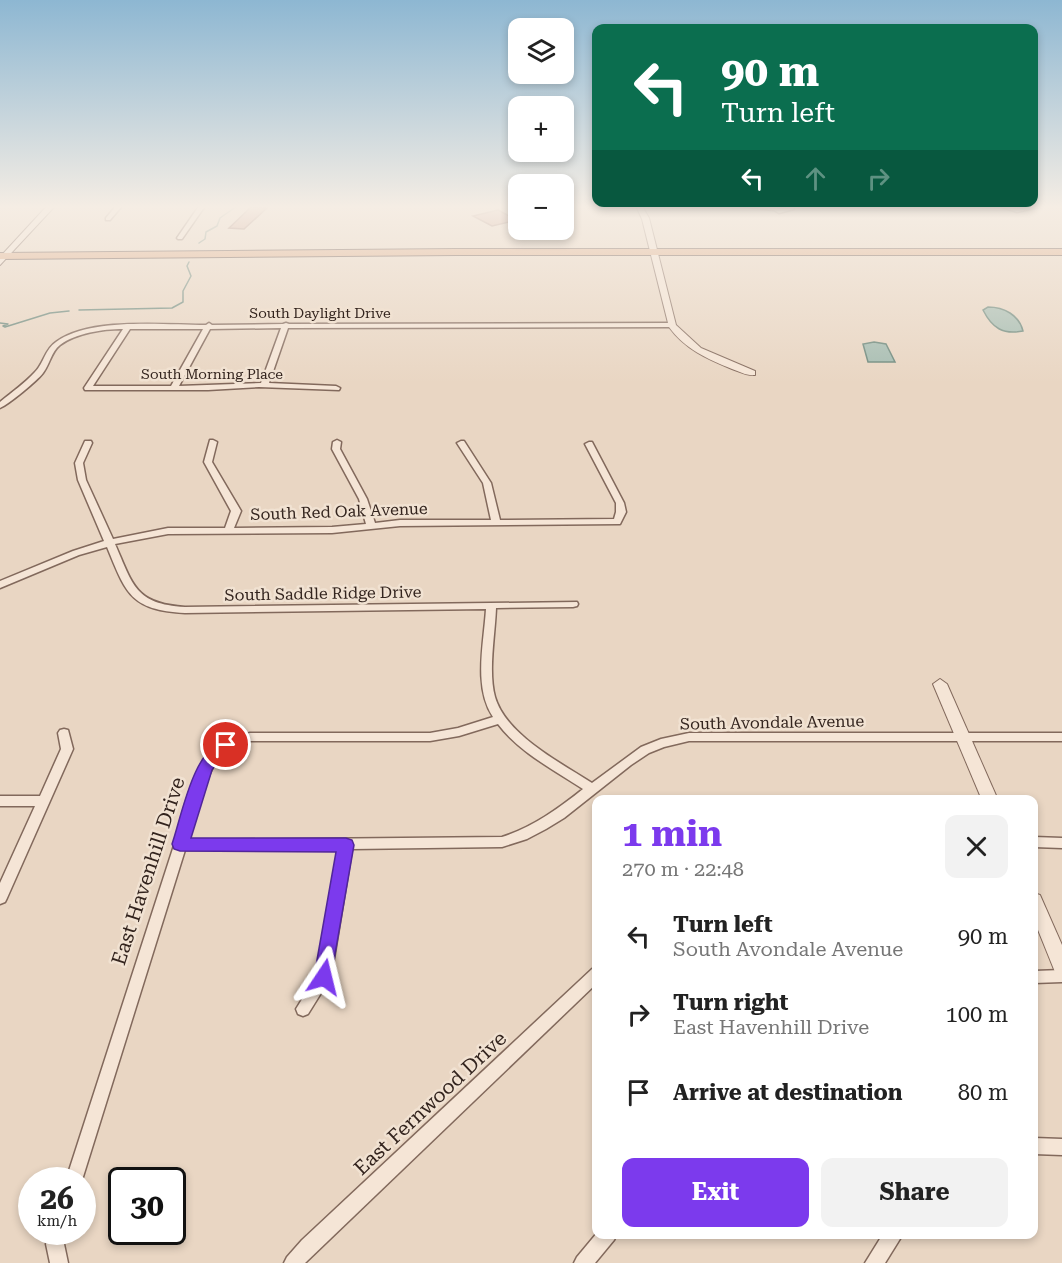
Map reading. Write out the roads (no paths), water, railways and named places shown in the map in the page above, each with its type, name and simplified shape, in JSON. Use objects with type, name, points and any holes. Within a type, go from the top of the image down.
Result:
[{"type":"street","points":[[656,265],[672,324],[683,340],[694,349],[752,373]]},
{"type":"street","name":"South Daylight Drive","points":[[0,406],[40,372],[53,348],[65,339],[91,330],[128,326],[209,325],[672,324]]},
{"type":"street","points":[[174,388],[209,325]]},
{"type":"street","points":[[264,386],[286,325]]},
{"type":"street","name":"South Morning Place","points":[[128,326],[88,388],[264,386],[336,388]]},
{"type":"street","points":[[213,442],[208,462],[236,511],[229,530]]},
{"type":"street","points":[[337,442],[336,450],[363,499],[371,525]]},
{"type":"street","name":"South Saddle Ridge Drive","points":[[88,443],[81,456],[80,474],[129,587],[146,603],[162,608],[323,609],[573,604]]},
{"type":"street","points":[[461,443],[487,483],[496,522]]},
{"type":"street","name":"South Red Oak Avenue","points":[[0,585],[51,562],[110,542],[168,531],[332,530],[371,525],[496,522],[617,522],[621,512],[620,503],[589,444]]},
{"type":"street","points":[[491,605],[490,697],[500,719],[519,738],[592,789]]},
{"type":"street","points":[[940,684],[988,795]]},
{"type":"street","name":"East Havenhill Drive","points":[[78,1167],[205,768],[217,750],[237,740],[265,736],[430,736],[459,732],[500,719]]},
{"type":"street","points":[[0,898],[67,749],[64,733]]},
{"type":"street","name":"South Avondale Avenue","points":[[180,844],[346,845],[502,842],[541,828],[645,751],[670,740],[689,737],[1062,736]]},
{"type":"street","points":[[0,801],[44,801]]},
{"type":"street","points":[[1038,842],[1062,843]]},
{"type":"street","points":[[303,1010],[324,977],[346,845]]},
{"type":"street","points":[[1038,909],[1062,966]]},
{"type":"street","points":[[1038,976],[1062,976]]},
{"type":"street","name":"East Fernwood Drive","points":[[293,1263],[308,1246],[592,979]]},
{"type":"street","points":[[1038,1146],[1062,1147]]},
{"type":"street","points":[[583,1263],[604,1239]]},
{"type":"street","points":[[874,1263],[891,1239]]},
{"type":"street","points":[[55,1245],[58,1263]]},
{"type":"waterway","points":[[79,310],[172,308],[183,302],[183,291],[191,276],[188,265]]},
{"type":"waterway","points":[[0,323],[8,324],[3,326],[5,327],[50,313],[69,311]]}]
